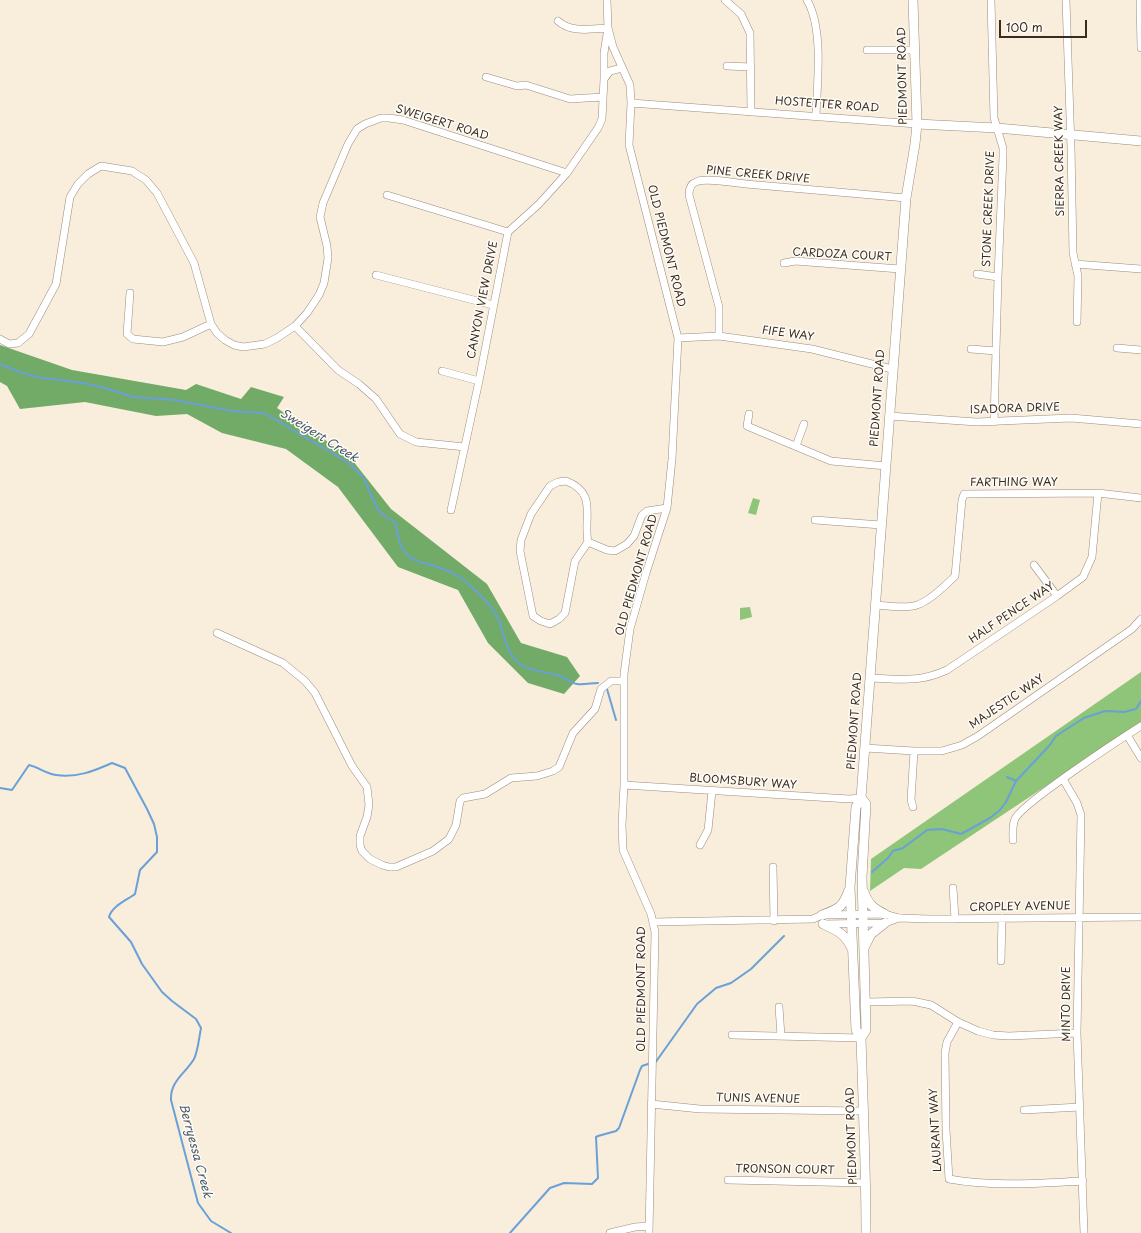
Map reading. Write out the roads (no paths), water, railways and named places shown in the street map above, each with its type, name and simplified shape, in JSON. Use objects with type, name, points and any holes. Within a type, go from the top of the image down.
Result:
[{"type":"main road","name":"PIEDMONT ROAD","points":[[866,1233],[866,1183],[861,1038],[856,1030],[854,951],[850,887],[856,807],[862,798],[892,369],[906,198],[917,124],[913,0]]},
{"type":"main road","name":"HOSTETTER ROAD","points":[[917,124],[997,128],[1141,141]]},
{"type":"main road","name":"PIEDMONT ROAD","points":[[861,1038],[866,1030],[862,888],[866,804],[862,798]]},
{"type":"main road","points":[[850,887],[845,901],[838,909],[822,920],[844,935],[854,951]]},
{"type":"main road","points":[[862,888],[868,901],[885,919],[871,934],[863,949]]},
{"type":"street","name":"OLD PIEDMONT ROAD","points":[[607,0],[608,28],[613,47],[630,85],[631,104],[629,145],[678,338],[672,451],[667,508],[630,629],[624,681],[623,850],[653,922],[655,932],[649,1229]]},
{"type":"street","points":[[725,0],[741,14],[750,33],[752,67],[751,112]]},
{"type":"street","points":[[808,0],[811,7],[819,44],[816,116]]},
{"type":"street","name":"STONE CREEK DRIVE","points":[[991,0],[994,118],[1003,156],[994,422]]},
{"type":"street","name":"SIERRA CREEK WAY","points":[[1066,0],[1071,135],[1073,253],[1078,276],[1077,322]]},
{"type":"street","points":[[1140,0],[1141,48]]},
{"type":"street","points":[[558,20],[563,25],[580,30],[608,28]]},
{"type":"street","name":"CANYON VIEW DRIVE","points":[[451,510],[479,381],[508,232],[539,204],[567,173],[598,128],[602,119],[604,53],[608,28]]},
{"type":"street","points":[[867,50],[914,50]]},
{"type":"street","points":[[727,66],[752,67]]},
{"type":"street","points":[[604,79],[610,70],[622,68]]},
{"type":"street","points":[[486,77],[517,86],[526,85],[570,98],[603,97]]},
{"type":"street","name":"HOSTETTER ROAD","points":[[631,104],[917,124]]},
{"type":"street","name":"SWEIGERT ROAD","points":[[0,339],[9,344],[18,343],[29,334],[56,284],[70,197],[78,184],[88,174],[101,166],[132,172],[146,180],[157,193],[194,263],[211,324],[224,340],[234,345],[243,347],[264,344],[277,338],[295,326],[307,313],[319,295],[324,283],[328,258],[327,246],[320,217],[323,203],[348,144],[357,129],[365,124],[381,118],[402,120],[567,173]]},
{"type":"street","name":"PINE CREEK DRIVE","points":[[719,336],[719,307],[689,195],[692,184],[699,181],[722,180],[746,184],[906,198]]},
{"type":"street","points":[[386,195],[508,232]]},
{"type":"street","points":[[1075,264],[1141,269],[1141,260]]},
{"type":"street","name":"CARDOZA COURT","points":[[784,263],[795,261],[900,269]]},
{"type":"street","name":"STONE CREEK DRIVE","points":[[977,274],[998,277]]},
{"type":"street","points":[[376,275],[493,305]]},
{"type":"street","points":[[130,293],[127,334],[133,340],[163,342],[183,337],[211,324]]},
{"type":"street","points":[[295,326],[338,370],[359,384],[376,399],[400,434],[416,442],[465,447]]},
{"type":"street","name":"FIFE WAY","points":[[678,338],[719,336],[812,348],[892,369]]},
{"type":"street","points":[[971,348],[996,350]]},
{"type":"street","points":[[1117,348],[1141,350]]},
{"type":"street","points":[[442,371],[479,381]]},
{"type":"street","points":[[749,414],[747,426],[831,461],[886,466]]},
{"type":"street","name":"ISADORA DRIVE","points":[[889,416],[977,422],[1071,418],[1141,424]]},
{"type":"street","points":[[796,446],[804,424]]},
{"type":"street","points":[[566,481],[581,489],[586,499],[588,509],[586,531],[588,542],[575,561],[565,613],[560,619],[550,624],[533,616],[520,552],[521,540],[531,514],[550,486],[558,482],[566,481]]},
{"type":"street","name":"FARTHING WAY","points":[[876,605],[917,605],[939,591],[955,576],[962,500],[964,494],[1098,493],[1141,498]]},
{"type":"street","name":"HALF PENCE WAY","points":[[870,678],[914,680],[932,677],[947,670],[1083,577],[1092,557],[1098,493]]},
{"type":"street","points":[[588,542],[607,550],[615,551],[627,544],[634,536],[642,515],[647,511],[667,508]]},
{"type":"street","points":[[815,520],[881,525]]},
{"type":"street","points":[[1034,565],[1056,596]]},
{"type":"street","name":"MAJESTIC WAY","points":[[866,748],[942,751],[962,746],[1132,629],[1141,618]]},
{"type":"street","points":[[217,634],[282,663],[305,681],[315,692],[352,766],[367,787],[369,805],[367,817],[360,836],[362,851],[370,859],[389,867],[396,867],[433,851],[449,839],[456,825],[460,801],[463,798],[485,794],[511,778],[538,776],[553,771],[559,767],[573,733],[595,709],[601,689],[611,681],[624,681]]},
{"type":"street","points":[[1013,840],[1015,818],[1019,812],[1063,779],[1141,726]]},
{"type":"street","points":[[1127,735],[1141,758]]},
{"type":"street","points":[[913,807],[911,800],[914,751]]},
{"type":"street","name":"MINTO DRIVE","points":[[1063,779],[1077,803],[1081,815],[1078,918],[1078,1033],[1084,1233]]},
{"type":"street","name":"BLOOMSBURY WAY","points":[[624,785],[849,799],[862,798]]},
{"type":"street","points":[[700,845],[708,830],[712,790]]},
{"type":"street","points":[[773,867],[774,921]]},
{"type":"street","points":[[953,888],[955,919]]},
{"type":"street","name":"CROPLEY AVENUE","points":[[653,922],[900,918],[955,919],[1141,917]]},
{"type":"street","points":[[1001,961],[1002,918]]},
{"type":"street","points":[[866,1002],[912,1001],[931,1005],[958,1022],[978,1031],[993,1035],[1009,1036],[1078,1033]]},
{"type":"street","points":[[779,1007],[781,1036]]},
{"type":"street","name":"LAURANT WAY","points":[[958,1022],[947,1042],[945,1053],[946,1130],[949,1179],[998,1184],[1083,1181]]},
{"type":"street","points":[[732,1035],[861,1038]]},
{"type":"street","name":"TUNIS AVENUE","points":[[651,1104],[700,1109],[864,1111]]},
{"type":"street","points":[[1024,1110],[1080,1107]]},
{"type":"street","name":"TRONSON COURT","points":[[728,1180],[866,1183]]},
{"type":"street","points":[[610,1233],[635,1226],[649,1229]]},
{"type":"waterway","name":"Sweigert Creek","points":[[0,364],[22,373],[42,378],[77,382],[102,387],[133,397],[175,400],[232,411],[264,413],[349,463],[363,477],[378,510],[396,523],[399,539],[408,556],[456,575],[467,583],[490,605],[499,621],[506,644],[515,660],[524,667],[560,676],[573,683],[598,683]]},
{"type":"waterway","name":"Sweigert Creek","points":[[607,689],[616,720]]},
{"type":"waterway","name":"Berryessa Creek","points":[[872,872],[888,858],[893,851],[903,848],[927,830],[942,829],[961,834],[990,818],[1000,810],[1006,802],[1016,781],[1049,746],[1056,736],[1084,718],[1105,711],[1124,712],[1136,709],[1141,701]]},
{"type":"waterway","name":"Berryessa Creek","points":[[0,788],[12,790],[29,765],[53,774],[71,776],[92,771],[112,763],[125,768],[147,809],[154,824],[157,837],[157,852],[140,870],[135,894],[116,906],[109,917],[131,942],[142,964],[162,992],[196,1019],[201,1028],[194,1059],[175,1083],[171,1093],[171,1100],[198,1203],[211,1221],[231,1233]]},
{"type":"waterway","name":"Sweigert Creek","points":[[1007,777],[1016,781]]},
{"type":"waterway","name":"Berryessa Creek","points":[[655,1063],[697,1004],[716,988],[731,983],[751,969],[784,936]]},
{"type":"waterway","name":"Berryessa Creek","points":[[510,1233],[550,1188],[564,1183],[592,1184],[598,1178],[596,1137],[616,1131],[619,1128],[640,1070],[642,1066],[648,1064]]}]
